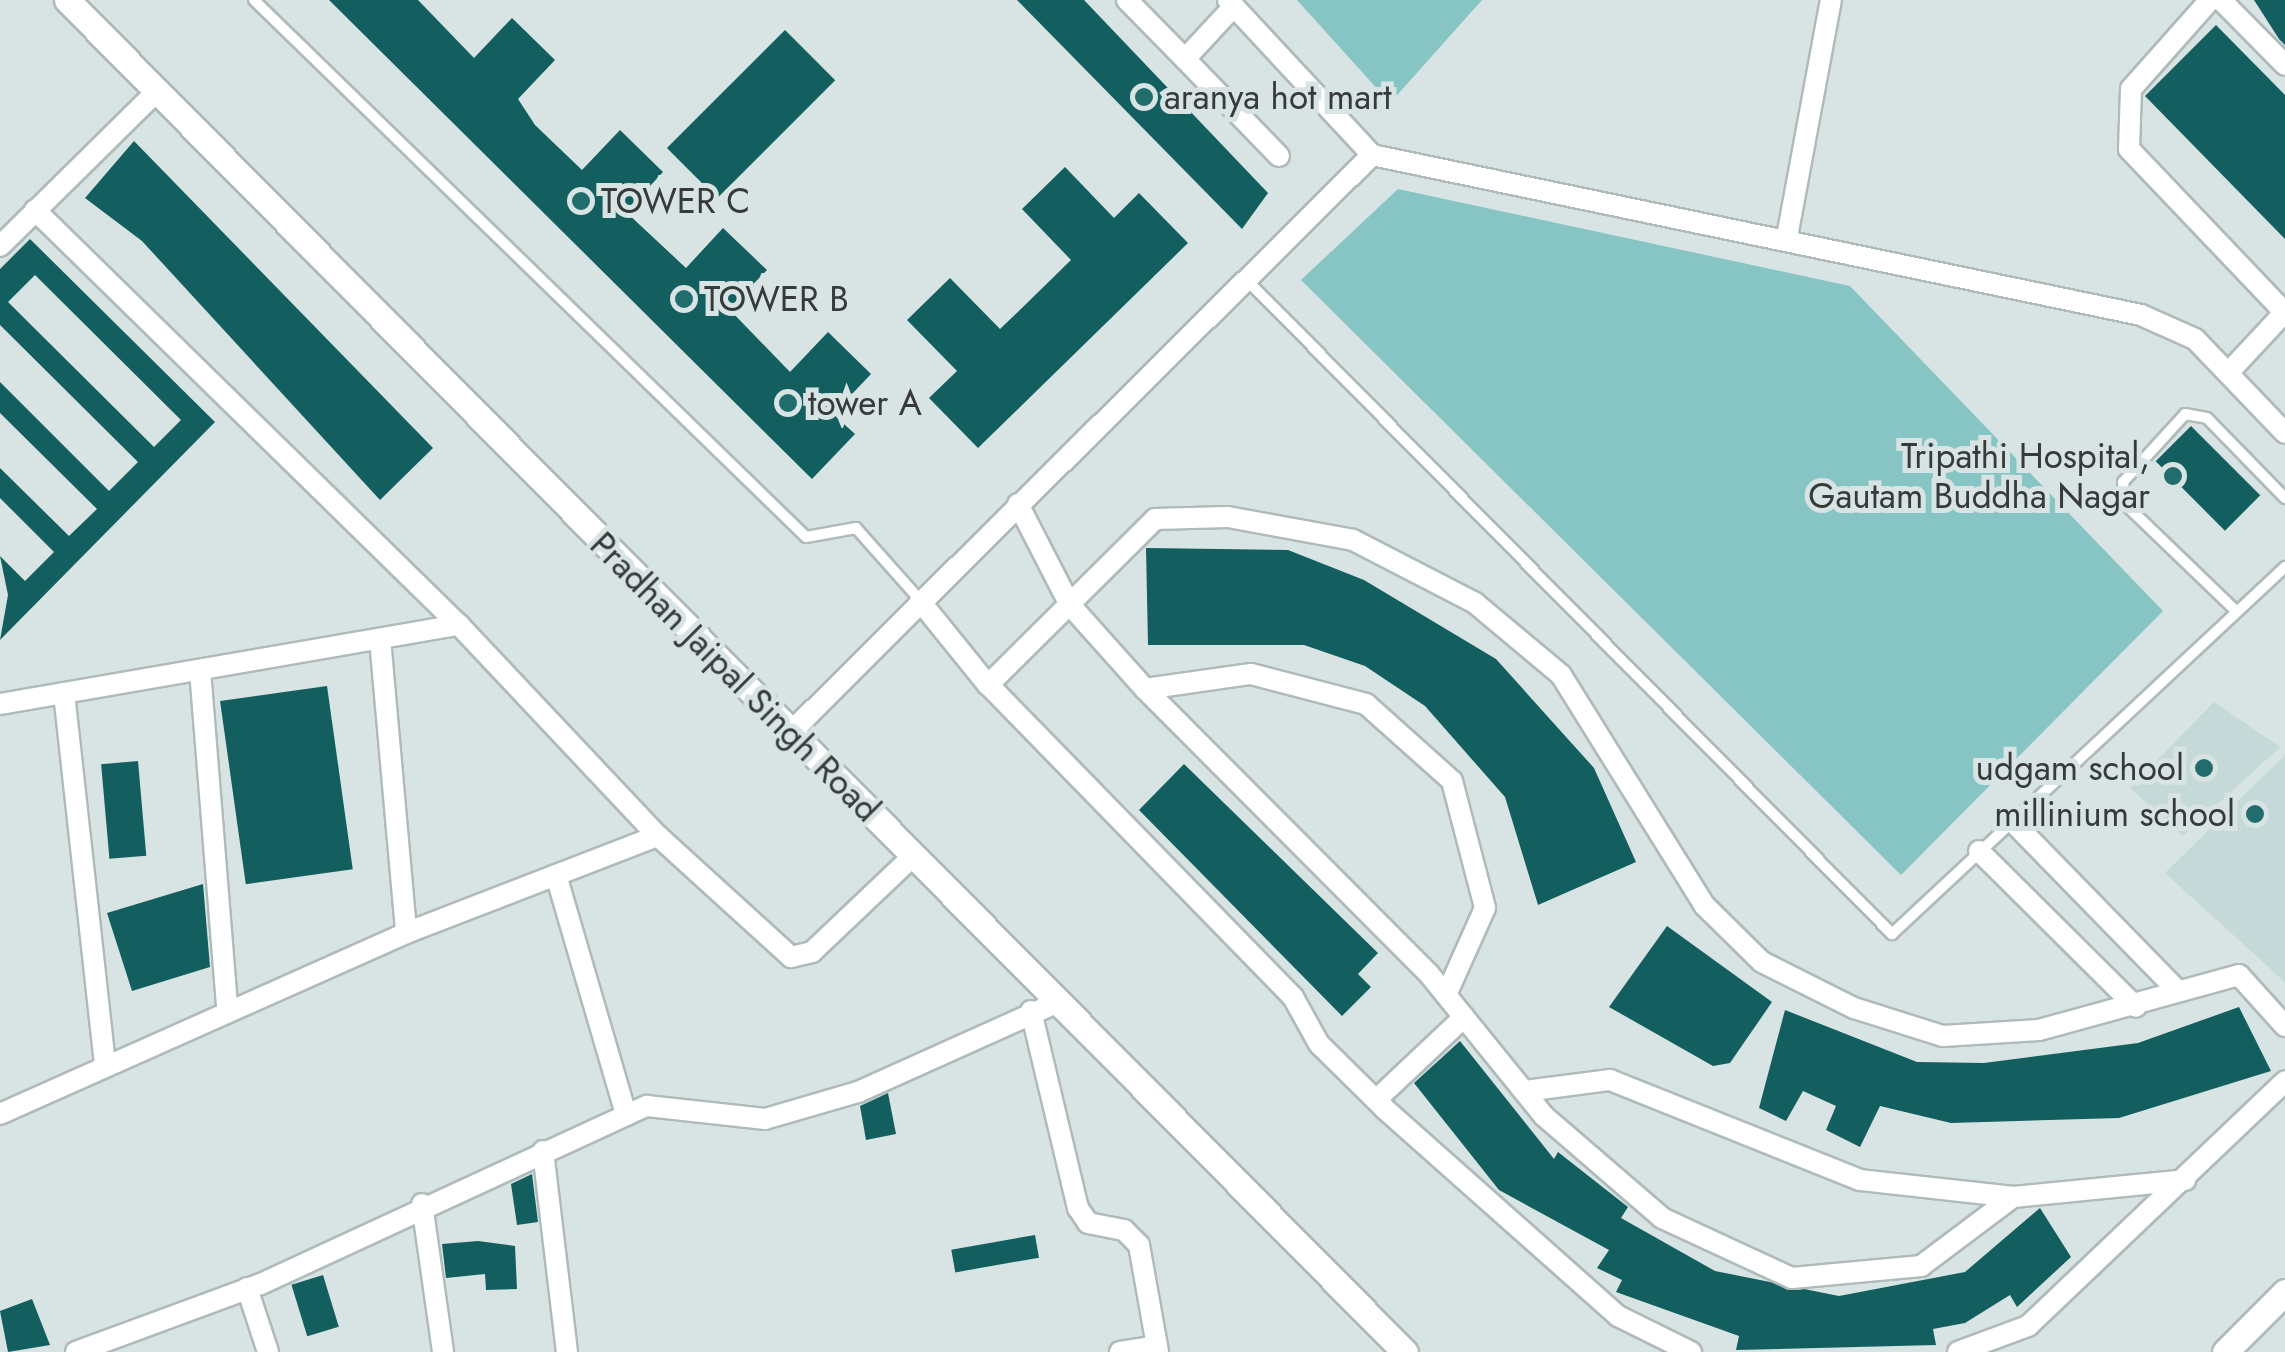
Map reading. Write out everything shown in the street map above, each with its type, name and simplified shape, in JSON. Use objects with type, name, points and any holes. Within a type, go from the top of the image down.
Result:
[{"type":"street","name":"Pradhan Jaipal Singh Road","points":[[67,0],[1405,1352]]},
{"type":"street","points":[[1127,0],[1279,156]]},
{"type":"street","points":[[1787,237],[1831,0]]},
{"type":"street","points":[[2210,0],[2132,89],[2126,140],[2138,164],[2285,313],[2229,372]]},
{"type":"street","points":[[2221,0],[2285,64]]},
{"type":"street","points":[[1186,59],[1231,3],[1372,155],[1787,237],[2141,315],[2195,340],[2285,433]]},
{"type":"street","points":[[0,246],[155,93]]},
{"type":"street","points":[[790,732],[1372,155]]},
{"type":"street","points":[[35,210],[459,625],[658,836],[798,958],[913,856]]},
{"type":"street","points":[[1018,504],[1070,605],[1145,689],[1446,995],[1524,1092],[1662,1218],[1792,1278],[1921,1266],[2013,1198]]},
{"type":"street","points":[[988,686],[1155,520],[1228,517],[1352,540],[1474,603],[1560,674],[1704,905],[1762,962],[1854,1008],[1943,1036],[2039,1030],[2136,1007],[2177,990],[2238,975],[2285,1026]]},
{"type":"street","points":[[920,601],[988,686],[1293,998],[1319,1044],[1376,1100],[1618,1316],[1690,1352]]},
{"type":"street","points":[[0,704],[459,625]]},
{"type":"street","points":[[380,639],[406,934]]},
{"type":"street","points":[[200,670],[227,1009]]},
{"type":"street","points":[[1145,689],[1250,674],[1366,704],[1452,780],[1485,908],[1446,995]]},
{"type":"street","points":[[64,693],[104,1064]]},
{"type":"street","points":[[2010,819],[2177,990]]},
{"type":"street","points":[[0,1114],[227,1009],[658,836]]},
{"type":"street","points":[[1978,851],[2136,1007]]},
{"type":"street","points":[[556,875],[626,1115]]},
{"type":"street","points":[[76,1352],[116,1342],[247,1288],[422,1204],[626,1115],[686,1106],[728,1121],[765,1119],[858,1092],[1058,1002]]},
{"type":"street","points":[[1032,1011],[1078,1208],[1088,1223],[1124,1230],[1139,1245],[1157,1349],[1120,1352]]},
{"type":"street","points":[[1376,1100],[1464,1017]]},
{"type":"street","points":[[1524,1092],[1610,1080],[1860,1180],[2013,1198],[2186,1180]]},
{"type":"street","points":[[1958,1352],[2028,1326],[2186,1180],[2285,1081]]},
{"type":"street","points":[[543,1151],[567,1352]]},
{"type":"street","points":[[422,1204],[444,1352]]},
{"type":"street","points":[[247,1288],[268,1352]]},
{"type":"street","points":[[2224,1352],[2285,1292]]},
{"type":"lane","points":[[254,0],[806,537],[856,528],[920,601]]},
{"type":"lane","points":[[1245,278],[1892,934],[2010,819],[2285,567]]},
{"type":"lane","points":[[2236,612],[2125,504],[2123,482],[2185,414],[2207,418],[2285,498]]},
{"type":"shaded area","points":[[1297,0],[1482,0],[1390,103]]},
{"type":"shaded area","points":[[1398,189],[1850,286],[2163,611],[1901,875],[1301,280]]},
{"type":"shaded area","name":"udgam school","points":[[2214,702],[2280,747],[2183,836],[2130,788]]},
{"type":"shaded area","name":"millinium school","points":[[2285,755],[2285,982],[2165,873]]},
{"type":"building","points":[[329,0],[418,0],[474,58],[512,18],[555,60],[518,99],[535,125],[582,170],[620,130],[663,172],[626,212],[686,268],[723,228],[767,270],[729,309],[790,372],[828,332],[871,374],[833,414],[855,434],[812,479]]},
{"type":"building","name":"aranya hot mart","points":[[1017,0],[1084,0],[1268,193],[1242,229]]},
{"type":"building","points":[[2254,0],[2285,0],[2285,45],[2279,39]]},
{"type":"building","points":[[2216,25],[2285,95],[2285,239],[2145,96]]},
{"type":"building","points":[[785,30],[835,80],[717,198],[667,148]]},
{"type":"building","points":[[134,141],[433,448],[380,500],[142,241],[85,198]]},
{"type":"building","points":[[1065,167],[1114,218],[1139,193],[1188,243],[978,448],[929,398],[957,371],[907,320],[950,278],[1000,329],[1025,305],[1071,260],[1022,209]]},
{"type":"building","points":[[30,239],[215,422],[0,640],[8,595],[0,556],[25,581],[54,552],[0,498],[0,468],[69,536],[97,509],[0,413],[0,382],[109,491],[138,462],[0,325],[0,269]],"holes":[[[35,275],[181,420],[154,447],[8,302]]]},
{"type":"building","points":[[2191,426],[2260,495],[2225,531],[2156,461]]},
{"type":"building","points":[[1146,548],[1288,550],[1364,580],[1496,659],[1594,768],[1636,862],[1538,905],[1505,797],[1425,706],[1365,666],[1304,645],[1148,645]]},
{"type":"building","points":[[327,686],[353,869],[246,884],[220,701]]},
{"type":"building","points":[[138,761],[146,856],[109,859],[101,764]]},
{"type":"building","points":[[1184,764],[1378,953],[1358,974],[1371,987],[1342,1016],[1139,810]]},
{"type":"building","points":[[203,884],[210,967],[132,991],[107,913]]},
{"type":"building","points":[[1667,926],[1772,1002],[1730,1063],[1713,1066],[1609,1007]]},
{"type":"building","points":[[2239,1007],[2271,1071],[2119,1118],[1951,1123],[1880,1106],[1860,1147],[1826,1130],[1836,1106],[1803,1091],[1786,1121],[1759,1108],[1785,1010],[1917,1062],[1984,1063],[2138,1043]]},
{"type":"building","points":[[1460,1041],[1554,1159],[1558,1152],[1628,1207],[1621,1218],[1715,1271],[1839,1296],[1965,1272],[2040,1208],[2071,1257],[2017,1307],[2010,1295],[1965,1323],[1933,1329],[1936,1345],[1736,1350],[1739,1336],[1616,1292],[1622,1280],[1597,1268],[1609,1250],[1499,1190],[1414,1083]]},
{"type":"building","points":[[888,1093],[896,1134],[866,1140],[860,1106]]},
{"type":"building","points":[[532,1174],[538,1222],[517,1225],[511,1184]]},
{"type":"building","points":[[1035,1235],[1039,1258],[955,1272],[951,1250]]},
{"type":"building","points":[[478,1241],[515,1246],[517,1289],[486,1290],[485,1274],[446,1278],[442,1244]]},
{"type":"building","points":[[323,1275],[339,1327],[307,1336],[291,1285]]},
{"type":"building","points":[[32,1299],[50,1345],[8,1352],[0,1311]]},
{"type":"place","name":"aranya hot mart","points":[[1144,97]]},
{"type":"place","name":"TOWER C","points":[[581,201]]},
{"type":"place","name":"TOWER B","points":[[684,299]]},
{"type":"place","name":"tower A","points":[[788,403]]},
{"type":"place","name":"Tripathi Hospital, Gautam Buddha Nagar","points":[[2173,476]]},
{"type":"place","name":"udgam school","points":[[2204,768]]},
{"type":"place","name":"millinium school","points":[[2255,814]]}]
